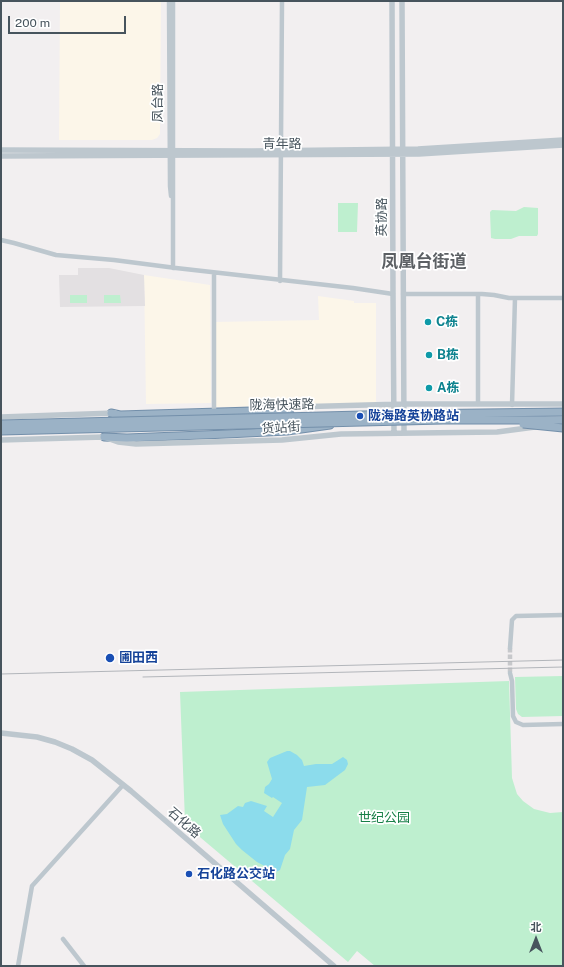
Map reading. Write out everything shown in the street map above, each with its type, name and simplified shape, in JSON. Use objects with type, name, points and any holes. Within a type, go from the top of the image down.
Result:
[{"type":"highway","points":[[111,413],[126,415],[252,411],[320,416]]},
{"type":"highway","name":"陇海快速路","points":[[1,424],[563,412]]},
{"type":"highway","points":[[493,420],[563,428]]},
{"type":"highway","name":"陇海快速路","points":[[1,431],[356,422],[563,420]]},
{"type":"highway","points":[[104,437],[128,438],[287,431],[356,422]]},
{"type":"street","name":"凤台路","points":[[169,1],[171,153]]},
{"type":"street","name":"凤台路","points":[[172,268],[173,205],[170,186],[173,1]]},
{"type":"street","points":[[280,281],[282,1]]},
{"type":"street","name":"英协路","points":[[392,1],[394,433]]},
{"type":"street","name":"英协路","points":[[402,1],[404,432]]},
{"type":"street","name":"青年路","points":[[1,150],[171,153],[392,152],[563,140]]},
{"type":"street","name":"青年路","points":[[402,151],[563,145]]},
{"type":"street","name":"青年路","points":[[1,156],[171,153]]},
{"type":"street","points":[[1,240],[56,255],[114,260],[393,294]]},
{"type":"street","points":[[214,273],[214,409]]},
{"type":"street","points":[[403,294],[478,294],[515,298],[563,298]]},
{"type":"street","points":[[478,294],[478,404]]},
{"type":"street","points":[[512,404],[515,298]]},
{"type":"street","name":"货站街","points":[[1,416],[404,404],[563,404]]},
{"type":"street","name":"货站街","points":[[1,440],[104,437],[118,442],[136,444],[282,440],[341,434],[497,432],[563,424]]},
{"type":"street","points":[[510,648],[512,620],[516,616],[563,615]]},
{"type":"street","points":[[510,673],[512,681],[513,716],[516,722],[523,725],[563,724]]},
{"type":"street","name":"石化路","points":[[1,733],[37,737],[55,742],[92,760],[123,784],[334,966]]},
{"type":"street","points":[[18,966],[32,886],[123,784]]},
{"type":"street","points":[[63,939],[84,966]]},
{"type":"shaded area","points":[[60,1],[161,1],[160,134],[157,138],[152,140],[59,140]]},
{"type":"shaded area","points":[[78,268],[109,268],[144,275],[145,306],[60,307],[59,275],[78,275]]},
{"type":"shaded area","points":[[144,275],[210,285],[211,403],[146,404]]},
{"type":"shaded area","points":[[318,296],[354,301],[354,303],[376,303],[376,405],[216,407],[214,322],[319,320]]},
{"type":"green space","points":[[338,203],[358,203],[357,232],[338,232]]},
{"type":"green space","points":[[524,207],[538,208],[537,236],[519,236],[511,239],[491,238],[490,212],[492,210],[516,211]]},
{"type":"green space","points":[[70,295],[87,295],[87,303],[70,303]]},
{"type":"green space","points":[[104,295],[120,295],[121,303],[104,303]]},
{"type":"green space","points":[[563,676],[563,716],[522,717],[518,714],[516,709],[515,677]]},
{"type":"green space","name":"世纪公园","points":[[509,681],[512,778],[517,794],[523,801],[534,809],[550,813],[563,812],[563,966],[375,966],[357,951],[348,962],[188,827],[185,821],[180,692]]},
{"type":"water","points":[[287,751],[297,755],[302,760],[304,766],[332,764],[343,757],[347,760],[348,764],[345,770],[325,785],[307,787],[302,820],[294,830],[290,849],[285,855],[280,870],[276,872],[257,862],[236,844],[223,824],[220,815],[227,814],[238,806],[243,807],[245,803],[251,801],[267,806],[264,811],[273,817],[282,803],[264,793],[265,787],[272,779],[267,762],[270,758]]},
{"type":"tunnel","points":[[510,648],[510,673]]},
{"type":"railway","points":[[1,674],[563,660]]},
{"type":"railway","points":[[143,677],[563,667]]},
{"type":"place","name":"C栋","points":[[428,322]]},
{"type":"place","name":"B栋","points":[[429,355]]},
{"type":"place","name":"A栋","points":[[429,388]]},
{"type":"place","name":"陇海路英协路站","points":[[360,416]]},
{"type":"place","name":"圃田西","points":[[110,658]]},
{"type":"place","name":"石化路公交站","points":[[189,874]]},
{"type":"district","name":"凤凰台街道","points":[[424,262]]}]
